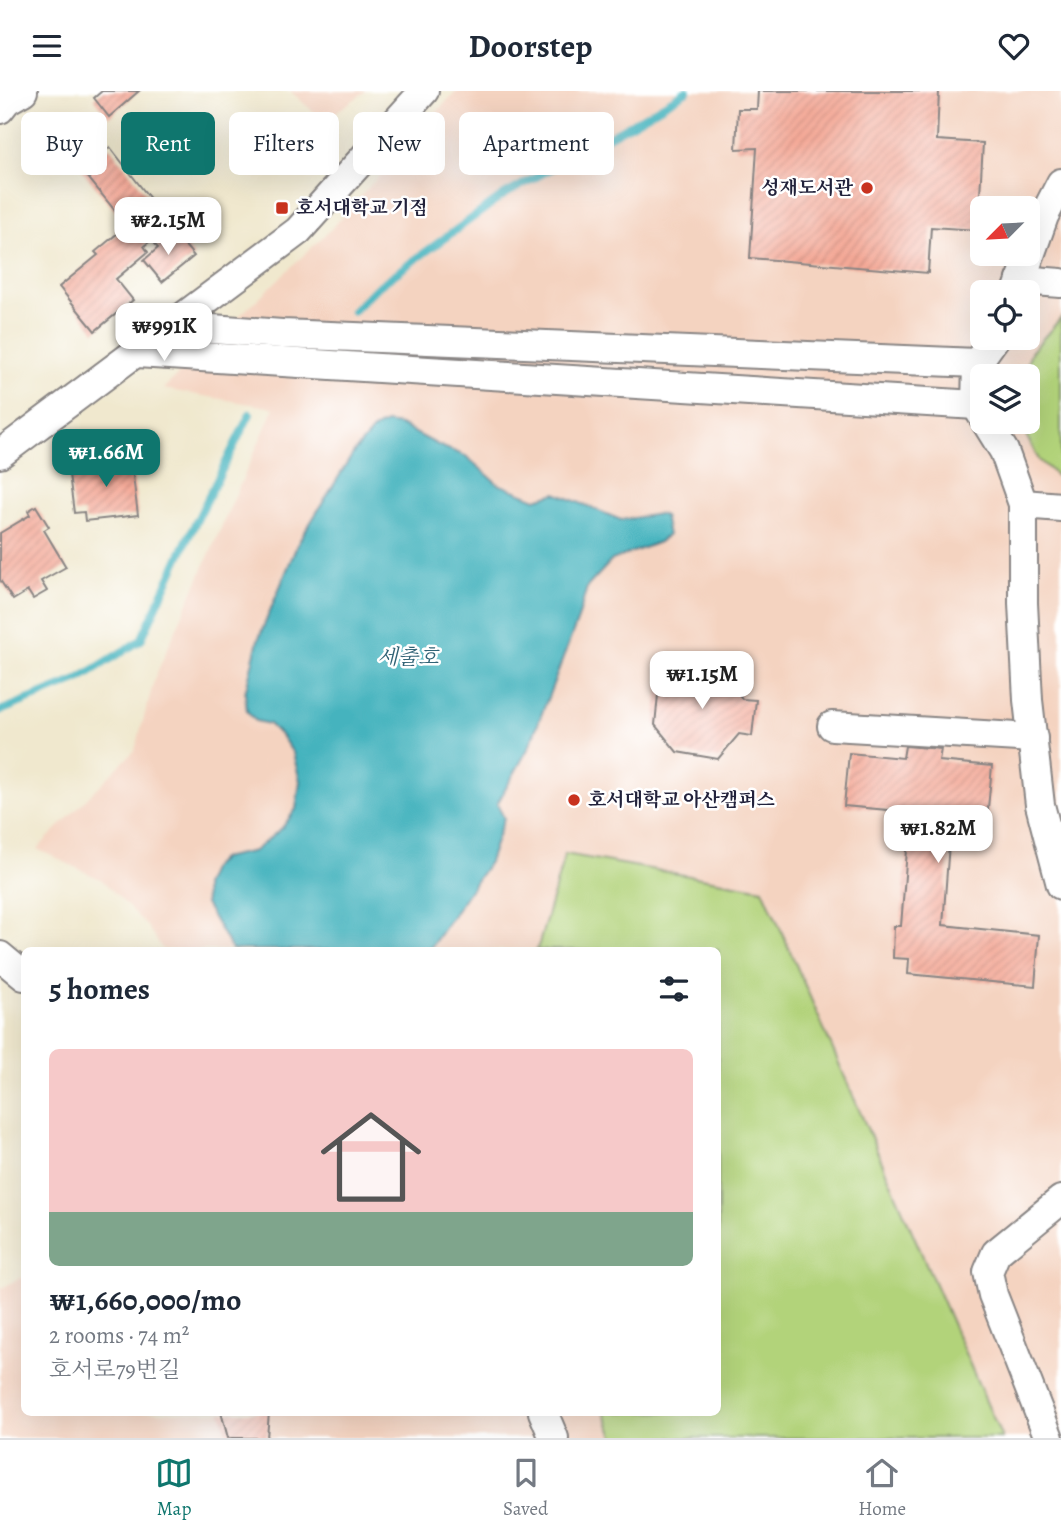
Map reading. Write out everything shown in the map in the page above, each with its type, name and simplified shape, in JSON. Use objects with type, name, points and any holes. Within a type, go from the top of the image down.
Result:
[{"type":"street","points":[[0,109],[7,100],[23,91]]},
{"type":"street","points":[[0,454],[298,231],[424,91]]},
{"type":"street","points":[[1021,280],[1044,216],[1061,183]]},
{"type":"street","points":[[1040,284],[1061,283]]},
{"type":"street","points":[[170,326],[282,334],[977,363],[986,350]]},
{"type":"street","points":[[137,353],[970,413]]},
{"type":"street","points":[[993,434],[1004,451],[1023,505],[1023,603],[1028,700],[1040,805],[1061,885]]},
{"type":"street","points":[[1023,505],[1061,507]]},
{"type":"street","points":[[832,726],[1033,738]]},
{"type":"street","points":[[0,956],[21,974]]},
{"type":"street","points":[[1049,1438],[993,1296],[988,1272],[996,1253],[1061,1200]]},
{"type":"street","points":[[545,1416],[554,1438]]},
{"type":"shaded area","points":[[290,91],[366,91],[337,112],[314,112]]},
{"type":"shaded area","name":"호서대학교 아산캠퍼스","points":[[456,91],[1061,91],[1061,1438],[0,1438],[0,1289],[21,1278],[21,1416],[721,1416],[721,947],[161,947],[147,926],[102,880],[37,849],[135,750],[155,677],[274,408],[163,389],[331,229],[380,175],[445,175],[445,112],[437,112]]},
{"type":"green space","points":[[1061,318],[1061,480],[1039,460],[1025,434],[1040,434],[1040,364],[1027,364],[1033,350],[1040,350],[1040,342]]},
{"type":"green space","points":[[565,854],[763,889],[1002,1438],[615,1438],[606,1416],[721,1416],[721,947],[538,947]]},
{"type":"water","name":"세출호","points":[[386,423],[400,425],[466,456],[498,484],[536,499],[556,493],[621,520],[659,514],[664,516],[668,535],[659,542],[612,560],[587,587],[578,619],[529,747],[497,804],[504,818],[489,862],[431,947],[230,947],[205,904],[204,886],[211,869],[222,858],[254,851],[282,828],[296,809],[300,781],[293,753],[282,737],[269,724],[256,721],[247,711],[245,693],[258,640],[298,543],[354,452],[375,428]]},
{"type":"building","points":[[102,91],[139,91],[109,117],[94,98]]},
{"type":"building","name":"성재도서관","points":[[758,91],[939,91],[937,140],[983,143],[980,196],[970,196],[970,229],[931,227],[928,273],[750,258],[757,148],[736,149],[738,109],[757,109]]},
{"type":"building","points":[[110,147],[121,161],[121,175],[132,175],[165,218],[143,236],[149,242],[144,246],[148,252],[116,279],[133,300],[95,331],[59,287],[98,255],[95,252],[119,232],[117,229],[125,223],[86,175],[107,175],[107,149]]},
{"type":"building","points":[[164,236],[169,242],[177,236],[194,256],[162,282],[144,260],[158,248],[154,244]]},
{"type":"building","points":[[130,453],[138,515],[85,521],[84,512],[74,513],[69,474],[99,470],[98,456]]},
{"type":"building","points":[[36,506],[49,527],[44,530],[66,567],[41,581],[47,591],[33,599],[28,591],[13,600],[0,580],[0,533],[30,515],[28,511]]},
{"type":"building","points":[[682,663],[724,667],[742,699],[756,700],[752,736],[739,734],[718,759],[677,752],[655,725],[659,685]]},
{"type":"building","points":[[905,746],[941,749],[939,761],[992,766],[987,819],[951,816],[943,925],[1039,935],[1035,986],[908,974],[909,959],[893,958],[894,926],[901,926],[910,812],[844,806],[849,753],[903,758]]},
{"type":"building","points":[[222,1416],[269,1416],[267,1438],[228,1438]]},
{"type":"waterway","points":[[353,311],[376,288],[504,195],[687,91]]},
{"type":"waterway","points":[[0,711],[77,680],[141,640],[250,414]]},
{"type":"place","name":"성재도서관","points":[[867,188]]},
{"type":"place","name":"호서대학교 기점","points":[[282,208]]},
{"type":"place","name":"호서대학교 아산캠퍼스","points":[[574,800]]}]
